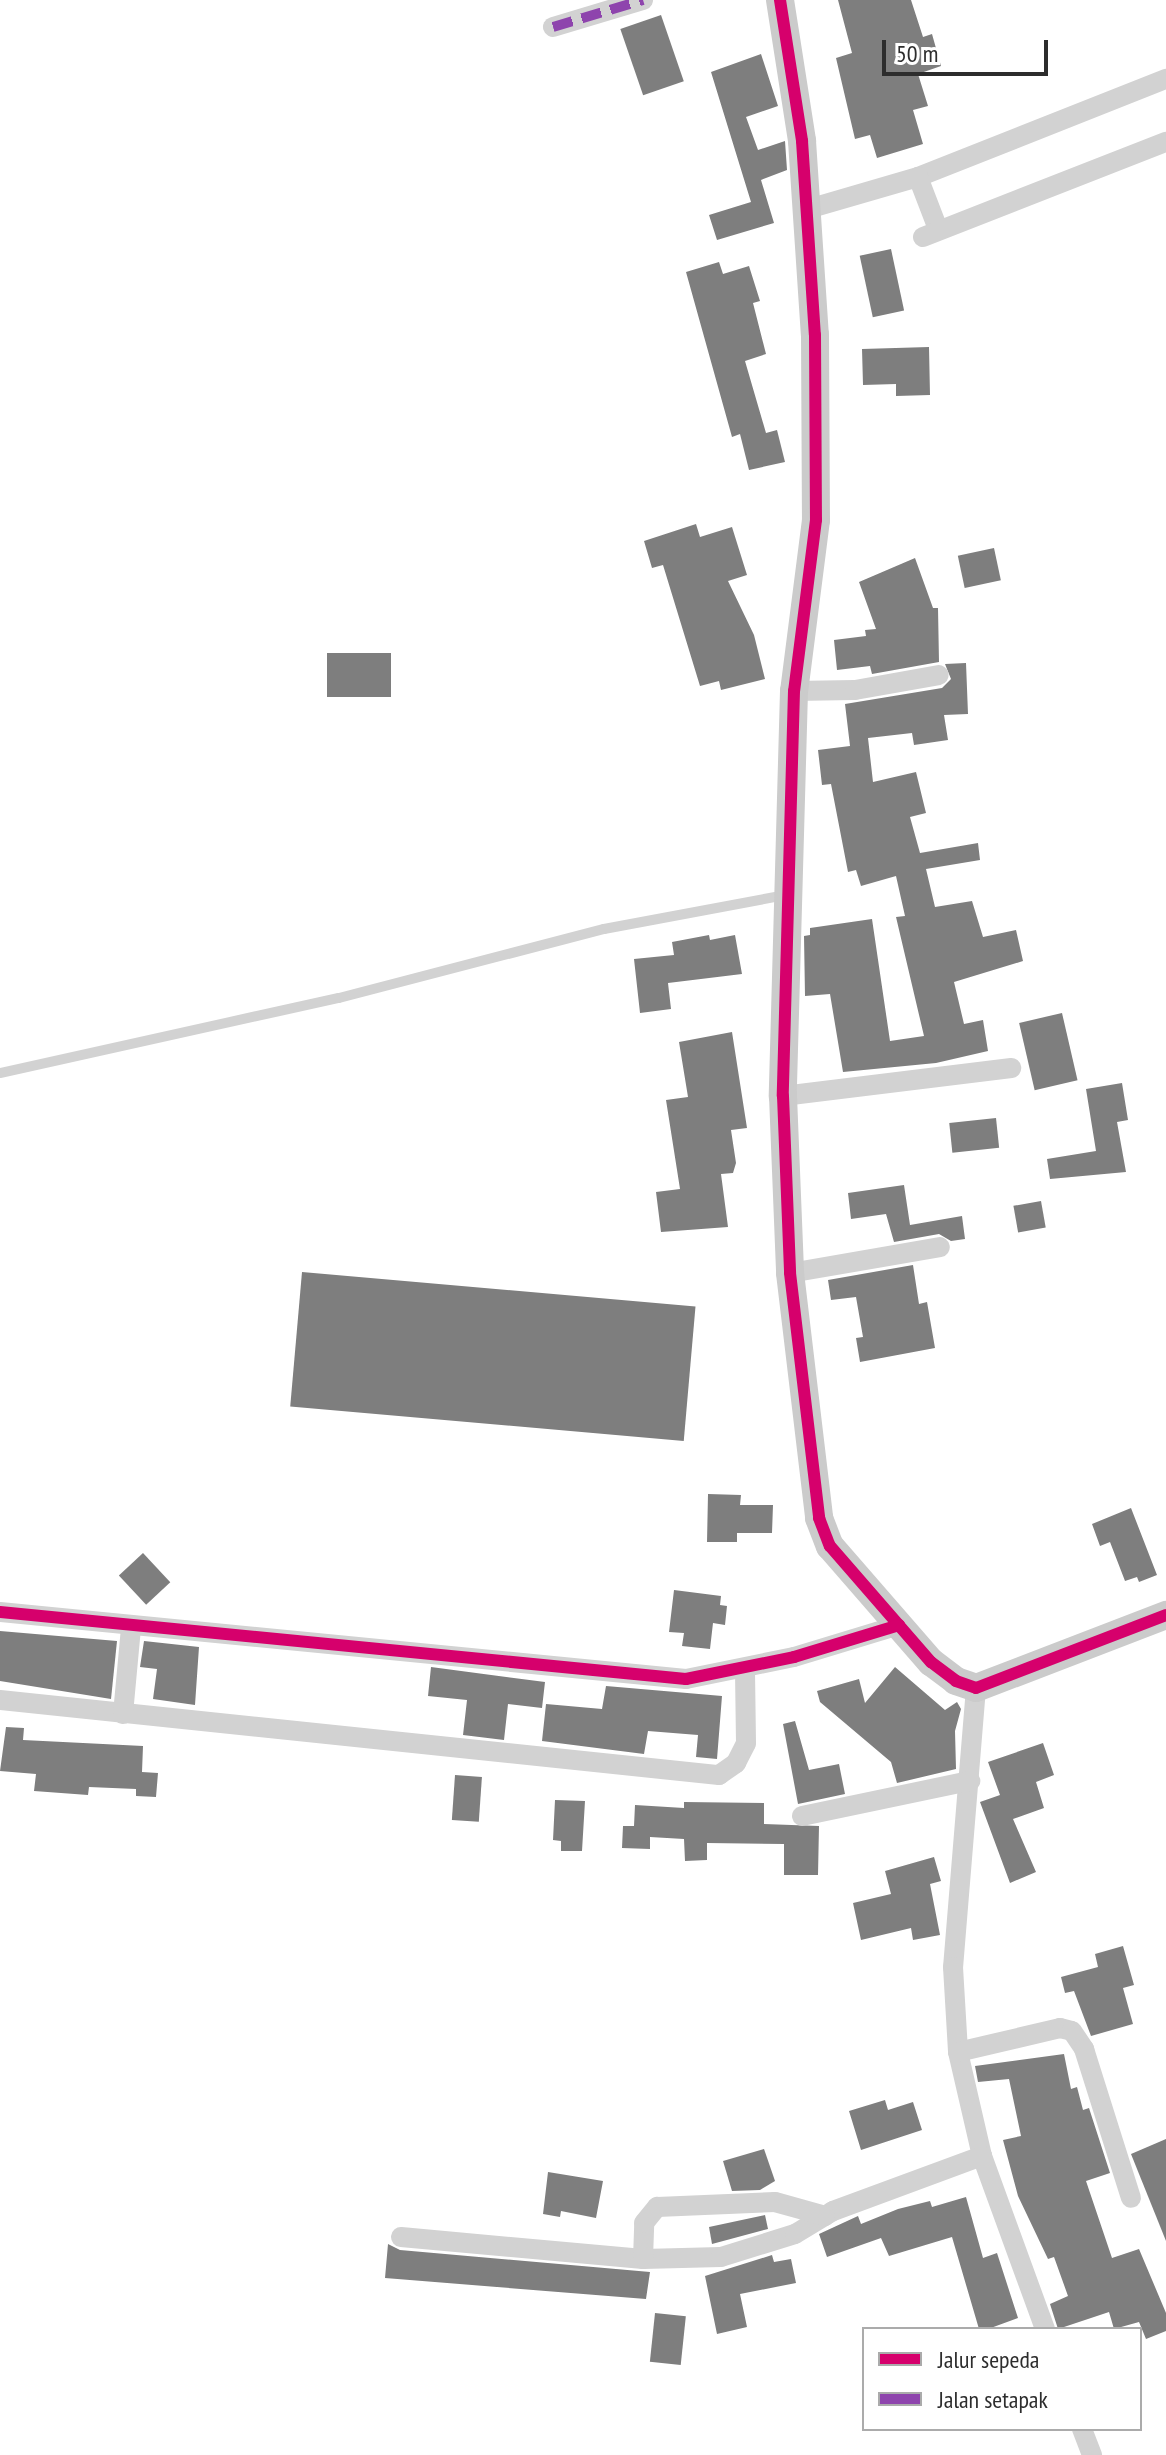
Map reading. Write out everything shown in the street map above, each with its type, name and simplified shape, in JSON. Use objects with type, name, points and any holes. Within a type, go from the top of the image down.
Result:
[{"type":"street","points":[[553,27],[643,0]]},
{"type":"street","points":[[780,0],[808,209],[816,520],[794,691],[785,895],[783,1096],[790,1273],[819,1518],[830,1546],[931,1662],[956,1681],[976,1688],[1166,1615]]},
{"type":"street","points":[[808,209],[918,177],[1166,79]]},
{"type":"street","points":[[918,177],[931,233],[1166,142]]},
{"type":"street","points":[[794,691],[855,690],[939,675]]},
{"type":"street","points":[[783,1096],[1011,1068]]},
{"type":"street","points":[[790,1273],[940,1247]]},
{"type":"street","points":[[0,1612],[686,1679],[745,1668],[899,1625]]},
{"type":"street","points":[[123,1714],[131,1627]]},
{"type":"street","points":[[0,1700],[719,1775],[736,1763],[746,1743],[745,1668]]},
{"type":"street","points":[[976,1688],[953,1967],[958,2052],[982,2156],[1044,2327]]},
{"type":"street","points":[[802,1816],[970,1781]]},
{"type":"street","points":[[958,2052],[1060,2028],[1072,2031],[1084,2049],[1131,2198]]},
{"type":"street","points":[[401,2237],[643,2259],[721,2257],[795,2234],[825,2216],[982,2156]]},
{"type":"street","points":[[643,2259],[644,2223],[657,2207],[775,2202],[825,2216]]},
{"type":"street","points":[[1083,2431],[1092,2455]]},
{"type":"lane","points":[[0,1073],[339,998],[604,929],[785,895]]},
{"type":"building","points":[[838,0],[911,0],[923,37],[932,34],[941,66],[918,74],[928,106],[913,110],[923,144],[877,158],[870,135],[855,139],[836,58],[852,53]]},
{"type":"building","points":[[661,15],[684,81],[643,95],[620,29]]},
{"type":"building","points":[[761,54],[778,106],[746,117],[758,150],[785,141],[787,170],[761,180],[774,223],[717,240],[709,215],[751,202],[711,72]]},
{"type":"building","points":[[891,249],[904,311],[873,317],[860,256]]},
{"type":"building","points":[[719,262],[723,274],[749,266],[760,301],[753,303],[766,354],[745,361],[766,433],[777,430],[785,462],[749,470],[740,434],[732,437],[686,272]]},
{"type":"building","points":[[929,347],[930,395],[896,396],[896,384],[863,385],[862,349]]},
{"type":"building","points":[[696,524],[700,537],[732,527],[747,575],[728,581],[754,635],[765,679],[721,690],[719,681],[700,686],[663,565],[652,568],[644,541]]},
{"type":"building","points":[[994,548],[1001,580],[965,588],[958,556]]},
{"type":"building","points":[[915,558],[933,608],[938,608],[939,662],[872,674],[870,666],[837,670],[834,640],[866,636],[865,630],[876,629],[859,582]]},
{"type":"building","points":[[327,653],[391,653],[391,697],[327,697]]},
{"type":"building","points":[[966,663],[968,714],[944,715],[948,740],[914,745],[912,733],[868,738],[873,782],[916,772],[926,813],[910,817],[920,853],[978,843],[980,860],[926,869],[935,907],[972,901],[983,937],[1016,930],[1023,961],[954,982],[964,1024],[983,1020],[988,1051],[936,1063],[843,1072],[830,994],[805,996],[804,936],[810,935],[810,928],[872,919],[890,1041],[924,1036],[896,917],[905,916],[896,876],[861,886],[856,870],[848,872],[831,784],[822,785],[818,750],[850,746],[845,704],[942,688],[951,679],[945,664]]},
{"type":"building","points":[[709,935],[710,940],[735,935],[742,974],[668,983],[671,1009],[640,1013],[634,959],[674,955],[672,942]]},
{"type":"building","points":[[1062,1013],[1078,1080],[1035,1090],[1019,1023]]},
{"type":"building","points":[[732,1032],[747,1128],[731,1130],[736,1163],[733,1173],[721,1174],[728,1227],[661,1232],[656,1192],[680,1189],[666,1100],[688,1097],[679,1042]]},
{"type":"building","points":[[1122,1083],[1128,1120],[1117,1122],[1126,1172],[1050,1179],[1047,1159],[1096,1151],[1086,1089]]},
{"type":"building","points":[[996,1118],[999,1148],[952,1153],[949,1123]]},
{"type":"building","points":[[904,1185],[910,1225],[962,1216],[965,1239],[951,1241],[939,1234],[894,1242],[886,1214],[851,1219],[848,1193]]},
{"type":"building","points":[[1041,1201],[1046,1228],[1018,1232],[1013,1206]]},
{"type":"building","points":[[913,1265],[919,1304],[927,1302],[935,1348],[860,1362],[856,1338],[863,1337],[856,1297],[831,1300],[828,1280]]},
{"type":"building","points":[[302,1272],[695,1306],[684,1441],[290,1406]]},
{"type":"building","points":[[708,1494],[741,1495],[740,1505],[773,1505],[772,1533],[737,1533],[737,1542],[707,1542]]},
{"type":"building","points":[[1131,1508],[1157,1575],[1139,1582],[1137,1577],[1125,1581],[1110,1542],[1100,1546],[1092,1524]]},
{"type":"building","points":[[143,1553],[170,1582],[146,1605],[119,1576]]},
{"type":"building","points":[[674,1590],[721,1596],[720,1605],[727,1606],[725,1625],[713,1623],[710,1649],[682,1646],[684,1633],[669,1632]]},
{"type":"building","points":[[0,1631],[117,1641],[111,1699],[0,1681]]},
{"type":"building","points":[[144,1641],[199,1647],[195,1705],[153,1699],[157,1669],[140,1667]]},
{"type":"building","points":[[431,1667],[545,1682],[542,1708],[508,1704],[504,1740],[463,1735],[467,1700],[428,1696]]},
{"type":"building","points":[[895,1667],[945,1710],[957,1702],[961,1709],[955,1731],[956,1769],[897,1783],[891,1762],[820,1702],[817,1691],[859,1679],[865,1703]]},
{"type":"building","points":[[606,1686],[722,1696],[717,1759],[696,1757],[698,1735],[648,1731],[644,1754],[542,1741],[546,1704],[602,1709]]},
{"type":"building","points":[[795,1721],[809,1770],[839,1764],[845,1794],[798,1804],[783,1724]]},
{"type":"building","points":[[6,1727],[24,1728],[23,1740],[143,1746],[142,1772],[158,1773],[156,1797],[136,1796],[136,1789],[89,1787],[88,1795],[34,1791],[36,1774],[0,1771]]},
{"type":"building","points":[[1043,1743],[1054,1775],[1036,1782],[1044,1808],[1013,1819],[1036,1872],[1010,1883],[980,1802],[1000,1795],[988,1762]]},
{"type":"building","points":[[455,1775],[482,1777],[479,1822],[452,1820]]},
{"type":"building","points":[[555,1800],[585,1801],[582,1851],[561,1851],[561,1841],[553,1840]]},
{"type":"building","points":[[684,1802],[764,1803],[764,1824],[819,1826],[818,1875],[784,1875],[784,1844],[707,1843],[707,1860],[685,1861],[684,1839],[650,1837],[650,1849],[622,1848],[623,1826],[634,1826],[635,1805],[684,1808]]},
{"type":"building","points":[[934,1857],[941,1881],[930,1884],[940,1935],[913,1940],[911,1928],[861,1940],[853,1903],[891,1894],[885,1871]]},
{"type":"building","points":[[1123,1946],[1134,1985],[1123,1988],[1133,2024],[1091,2036],[1074,1991],[1065,1993],[1061,1977],[1098,1967],[1095,1954]]},
{"type":"building","points":[[1064,2054],[1071,2089],[1077,2087],[1083,2110],[1089,2108],[1110,2173],[1086,2181],[1112,2258],[1139,2249],[1166,2313],[1166,2331],[1146,2339],[1139,2322],[1113,2327],[1109,2312],[1057,2327],[1050,2304],[1068,2296],[1054,2257],[1048,2259],[1018,2196],[1003,2140],[1021,2136],[1009,2079],[978,2082],[975,2066]]},
{"type":"building","points":[[885,2100],[888,2110],[913,2102],[922,2130],[861,2150],[849,2111]]},
{"type":"building","points":[[1166,2139],[1166,2241],[1131,2154]]},
{"type":"building","points":[[764,2149],[775,2181],[760,2190],[732,2191],[723,2161]]},
{"type":"building","points":[[548,2172],[603,2181],[596,2218],[561,2211],[560,2217],[543,2214]]},
{"type":"building","points":[[966,2197],[983,2258],[997,2253],[1018,2318],[993,2327],[978,2327],[952,2237],[889,2256],[881,2238],[827,2257],[819,2234],[858,2216],[861,2224],[898,2209],[930,2201],[932,2207]]},
{"type":"building","points":[[765,2215],[768,2229],[712,2244],[709,2227]]},
{"type":"building","points":[[388,2244],[400,2250],[650,2272],[646,2299],[385,2278]]},
{"type":"building","points":[[772,2255],[774,2262],[791,2259],[796,2283],[740,2294],[747,2327],[717,2334],[705,2276]]},
{"type":"building","points":[[655,2313],[686,2316],[681,2365],[650,2362]]},
{"type":"marked path","points":[[553,27],[643,0]]},
{"type":"cycle path","points":[[780,0],[802,141],[815,335],[816,520],[794,691],[783,1096],[790,1273],[819,1518],[830,1546],[931,1662],[956,1681],[976,1688],[1166,1615]]},
{"type":"cycle path","points":[[0,1612],[686,1679],[794,1657],[899,1625]]}]
